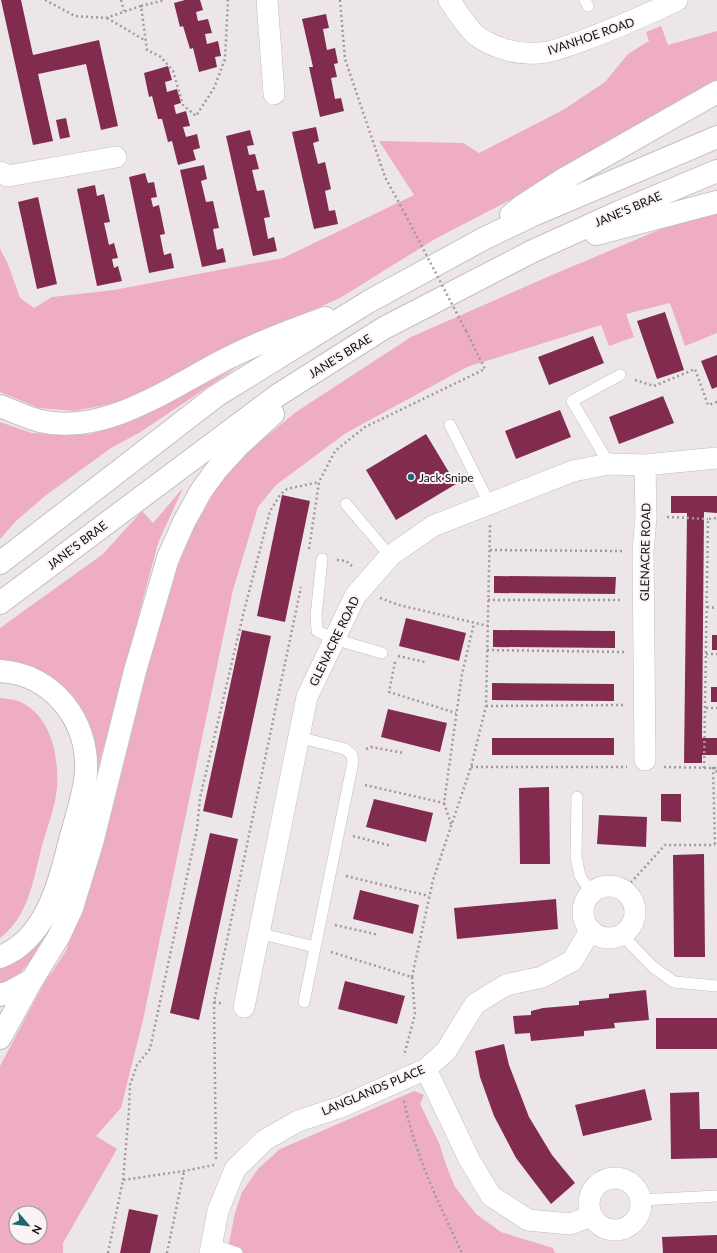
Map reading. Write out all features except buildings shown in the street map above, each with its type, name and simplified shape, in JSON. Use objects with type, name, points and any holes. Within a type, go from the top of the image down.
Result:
[{"type":"main road","points":[[484,239],[522,206],[564,179],[717,92]]},
{"type":"main road","points":[[0,563],[216,396],[368,302],[484,239],[599,186],[717,136]]},
{"type":"main road","name":"JANE'S BRAE","points":[[0,604],[278,395],[384,328],[533,251],[620,212],[717,172]]},
{"type":"main road","points":[[533,251],[717,202]]},
{"type":"main road","points":[[0,406],[41,421],[66,423],[90,421],[113,415],[144,404],[242,351],[275,336],[368,302]]},
{"type":"main road","points":[[0,1038],[32,980],[49,954],[72,908],[92,843],[156,593],[168,558],[184,522],[201,491],[217,469],[237,447],[329,363]]},
{"type":"main road","points":[[0,671],[18,674],[33,679],[48,688],[63,701],[73,714],[81,732],[85,751],[86,772],[83,791],[64,865],[51,900],[39,925],[26,942],[9,954],[0,958]]},
{"type":"main road","points":[[0,995],[10,992],[32,980]]},
{"type":"street","points":[[267,0],[274,94]]},
{"type":"street","name":"IVANHOE ROAD","points":[[449,0],[476,35],[497,47],[515,52],[538,54],[559,49],[614,29],[677,0]]},
{"type":"street","points":[[0,172],[8,176],[116,157]]},
{"type":"street","name":"GLENACRE ROAD","points":[[244,1007],[307,697],[355,596],[390,556],[433,526],[573,471],[609,464],[645,465],[717,458]]},
{"type":"street","name":"GLENACRE ROAD","points":[[645,465],[646,516],[643,551],[645,765]]},
{"type":"street","points":[[608,885],[616,886],[624,890],[630,896],[634,904],[635,913],[633,922],[622,935],[605,938],[597,936],[590,931],[585,924],[582,911],[586,898],[591,892],[599,887],[608,885]]},
{"type":"street","name":"LANGLANDS PLACE","points":[[210,1248],[218,1211],[235,1169],[265,1140],[298,1121],[340,1107],[413,1075],[446,1051],[475,1004],[506,985],[542,977],[572,961],[590,931]]},
{"type":"street","points":[[413,1075],[469,1159],[491,1196],[528,1220],[570,1224],[591,1216]]},
{"type":"street","points":[[614,1177],[630,1182],[636,1189],[641,1200],[640,1214],[635,1222],[620,1230],[611,1231],[603,1228],[596,1223],[588,1208],[590,1195],[598,1184],[605,1179],[614,1177]]},
{"type":"lane","points":[[609,464],[572,401],[620,375]]},
{"type":"lane","points":[[450,425],[490,504]]},
{"type":"lane","points":[[346,504],[390,556]]},
{"type":"lane","points":[[322,559],[316,616],[317,631],[334,639],[382,653]]},
{"type":"lane","points":[[298,737],[345,749],[352,755],[349,782],[304,1002]]},
{"type":"lane","points":[[577,797],[576,857],[580,876],[591,892]]},
{"type":"lane","points":[[258,933],[315,947]]},
{"type":"lane","points":[[622,935],[653,967],[674,982],[717,986]]},
{"type":"lane","points":[[641,1200],[717,1196]]},
{"type":"lane","points":[[210,1248],[237,1253]]},
{"type":"path","points":[[45,0],[75,16],[106,18],[124,11],[165,0]]},
{"type":"path","points":[[121,0],[124,11]]},
{"type":"path","points":[[141,6],[147,50],[161,57],[173,71],[183,105],[196,116],[214,88],[225,59],[228,0]]},
{"type":"path","points":[[340,0],[345,59],[385,177],[466,331]]},
{"type":"path","points":[[106,18],[146,41]]},
{"type":"path","points":[[620,375],[654,386],[695,369],[708,405],[717,402]]},
{"type":"path","points":[[123,1180],[130,1085],[137,1065],[150,1049],[197,829],[200,798],[243,615],[270,511],[280,495],[287,489],[319,482]]},
{"type":"path","points":[[462,1253],[427,1179],[408,1123],[413,1075],[403,1057],[415,1014],[412,977],[429,896],[471,767],[486,706],[490,504]]},
{"type":"path","points":[[646,516],[717,518]]},
{"type":"path","points":[[704,768],[708,518]]},
{"type":"path","points":[[490,550],[643,551]]},
{"type":"path","points":[[322,559],[346,562],[357,570],[373,595],[398,605],[488,626]]},
{"type":"path","points":[[488,600],[644,600]]},
{"type":"path","points":[[707,607],[717,608]]},
{"type":"path","points":[[451,826],[444,804],[462,674],[474,623]]},
{"type":"path","points":[[487,650],[644,652]]},
{"type":"path","points":[[706,654],[717,654]]},
{"type":"path","points":[[425,662],[396,656],[389,692],[456,714]]},
{"type":"path","points":[[486,706],[644,705]]},
{"type":"path","points":[[706,708],[717,708]]},
{"type":"path","points":[[352,755],[371,747],[404,753]]},
{"type":"path","points":[[471,767],[645,765],[715,768]]},
{"type":"path","points":[[715,768],[717,772]]},
{"type":"path","points":[[624,890],[665,845],[716,844],[715,768]]},
{"type":"path","points":[[349,782],[444,804]]},
{"type":"path","points":[[338,832],[392,846]]},
{"type":"path","points":[[330,872],[429,896]]},
{"type":"path","points":[[320,922],[379,935]]},
{"type":"path","points":[[315,947],[412,977]]},
{"type":"path","points":[[167,1253],[184,1172]]},
{"type":"shaded area","points":[[661,26],[668,45],[717,31],[717,86],[543,183],[435,239],[340,298],[261,333],[190,371],[116,403],[74,411],[39,408],[0,392],[0,249],[8,264],[20,298],[34,308],[52,297],[114,290],[283,258],[414,195],[379,141],[463,143],[479,153],[563,110],[605,82],[628,54],[649,41],[646,32]]},
{"type":"shaded area","points":[[717,213],[717,333],[685,346],[670,303],[626,314],[634,337],[609,346],[601,325],[467,367],[346,433],[276,485],[258,507],[233,590],[143,1020],[121,1108],[96,1136],[117,1149],[63,1243],[63,1253],[0,1253],[0,1066],[43,985],[66,951],[88,890],[164,599],[193,530],[227,469],[296,412],[411,337],[673,224]]},
{"type":"shaded area","points":[[236,368],[139,433],[111,448],[45,496],[16,521],[0,539],[0,422],[32,433],[68,435],[91,434],[133,420]]},
{"type":"shaded area","points":[[183,488],[158,543],[63,899],[37,953],[13,982],[0,988],[0,970],[25,954],[85,791],[73,718],[0,667],[0,628],[103,554],[142,511],[153,523]]},
{"type":"shaded area","points":[[0,698],[12,699],[29,707],[45,726],[51,737],[54,750],[57,787],[55,802],[28,898],[17,920],[0,938]]},
{"type":"shaded area","points":[[414,1091],[424,1095],[420,1104],[439,1143],[455,1187],[476,1214],[501,1232],[553,1248],[555,1253],[227,1253],[235,1213],[242,1192],[258,1169],[280,1149]]},
{"type":"place","name":"Jack Snipe","points":[[411,477]]}]
